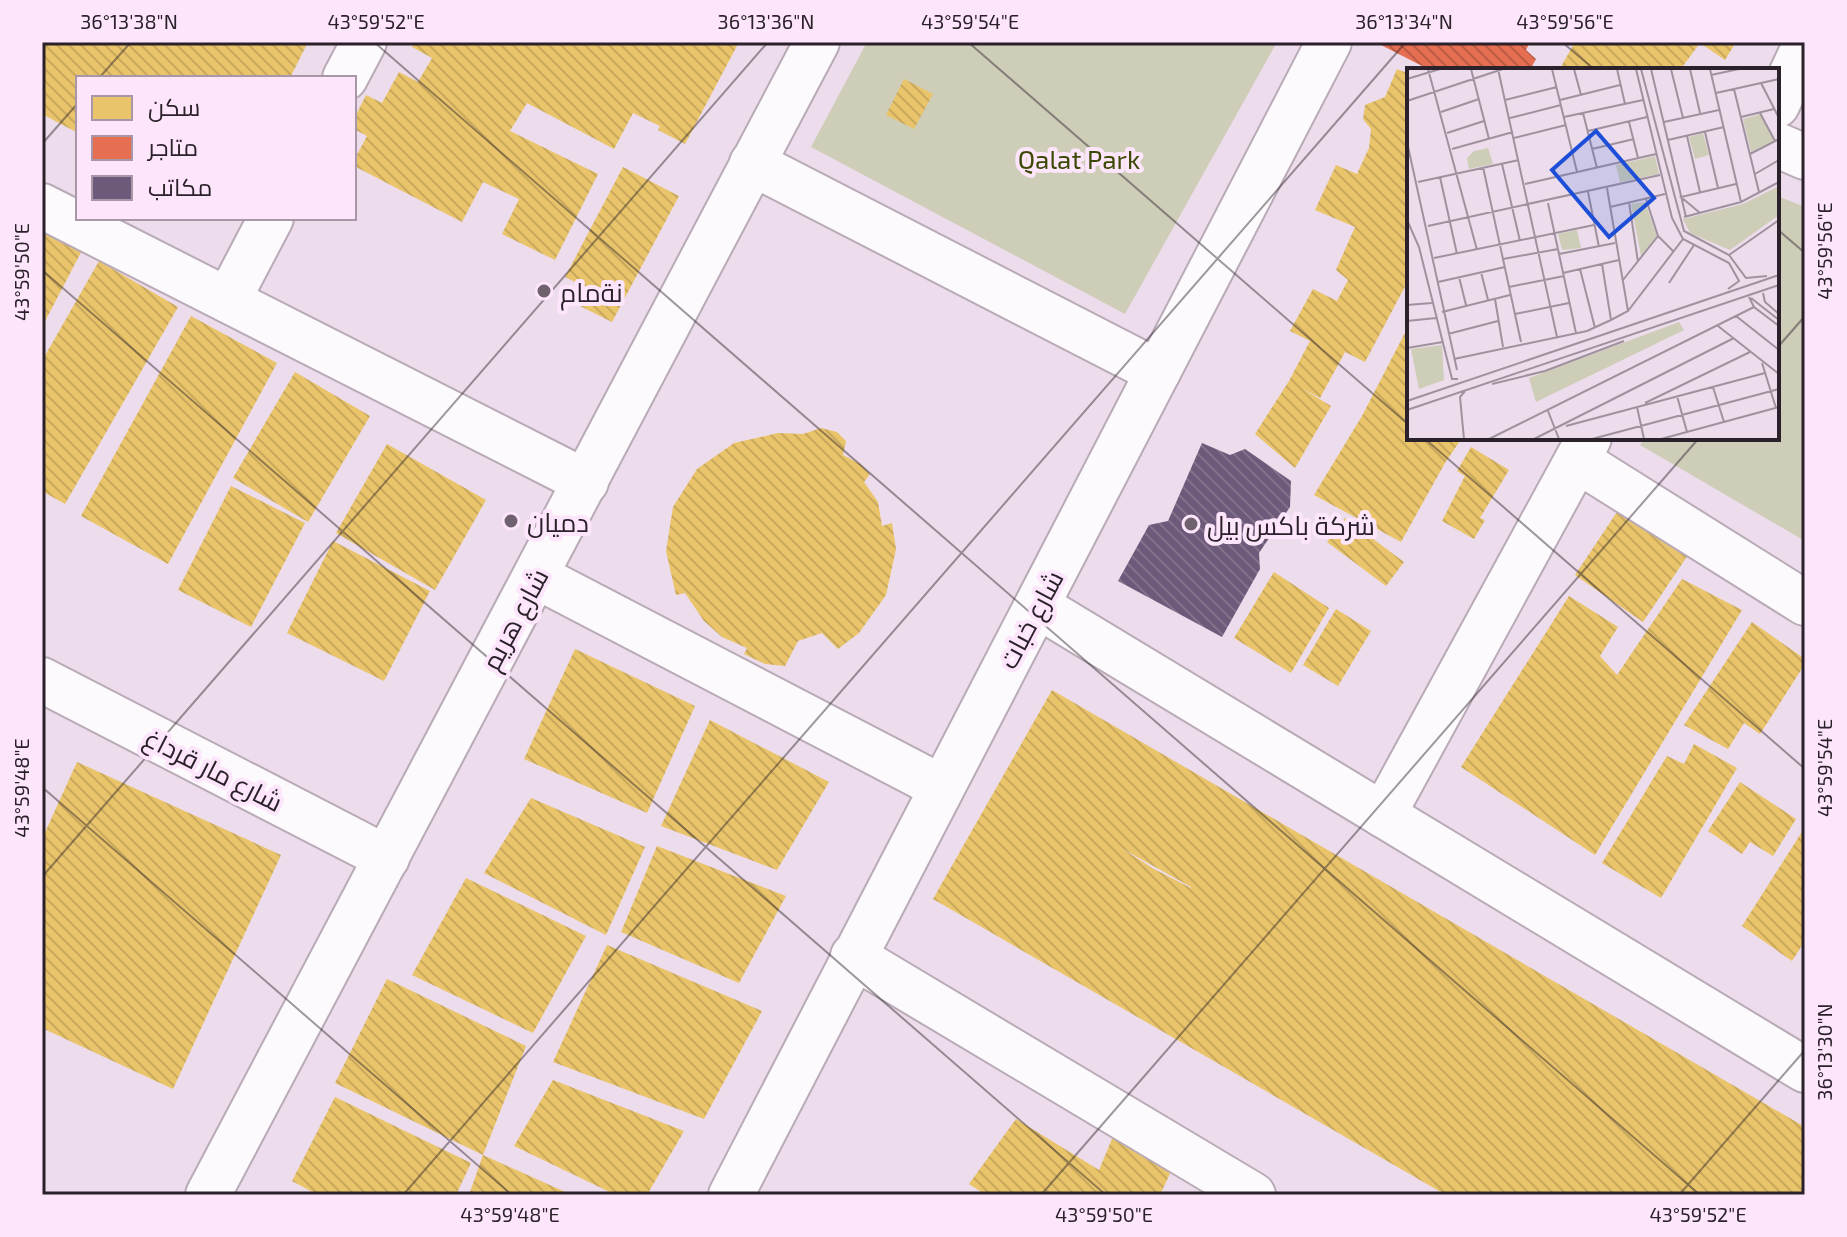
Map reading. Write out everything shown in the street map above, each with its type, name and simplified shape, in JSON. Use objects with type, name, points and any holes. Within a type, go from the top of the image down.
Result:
[{"type":"street","points":[[346,76],[364,42]]},
{"type":"street","name":"شارع هريم","points":[[208,1195],[817,42]]},
{"type":"street","name":"شارع خبات","points":[[731,1195],[1329,42]]},
{"type":"street","points":[[1779,101],[1805,45]]},
{"type":"street","points":[[1779,146],[1805,157]]},
{"type":"street","points":[[752,163],[1158,372]]},
{"type":"street","points":[[42,206],[586,482]]},
{"type":"street","points":[[228,300],[270,220]]},
{"type":"street","points":[[1383,815],[1583,449],[1805,603]]},
{"type":"street","points":[[536,576],[941,787]]},
{"type":"street","points":[[1038,606],[1805,1070]]},
{"type":"street","name":"شارع مار قرداغ","points":[[42,680],[387,858]]},
{"type":"street","points":[[853,956],[1253,1195]]},
{"type":"green space","name":"Qalat Park","points":[[867,42],[1277,42],[1125,314],[811,147]]},
{"type":"green space","points":[[1779,199],[1805,207],[1805,541],[1640,445],[1644,440],[1779,440]]},
{"type":"building: سكن","points":[[42,42],[308,42],[291,76],[76,76],[76,132],[42,114]]},
{"type":"building: سكن","points":[[414,42],[739,42],[685,144],[658,130],[660,126],[633,113],[614,149],[527,103],[510,131],[598,174],[555,260],[502,234],[519,199],[483,182],[462,222],[356,167],[356,156],[367,136],[356,130],[356,115],[366,95],[382,103],[399,72],[418,82],[432,58],[412,47]]},
{"type":"building: سكن","points":[[1575,42],[1736,42],[1725,60],[1700,43],[1681,68],[1560,68]]},
{"type":"building: سكن","points":[[1397,69],[1407,73],[1407,283],[1365,362],[1345,352],[1320,398],[1301,388],[1331,406],[1295,468],[1255,434],[1310,341],[1290,331],[1313,289],[1337,301],[1348,280],[1336,270],[1355,227],[1315,210],[1336,165],[1357,174],[1369,148],[1371,129],[1363,119],[1365,105],[1385,97]]},
{"type":"building: سكن","points":[[904,79],[933,94],[914,129],[886,115]]},
{"type":"building: سكن","points":[[623,167],[679,196],[612,322],[570,301],[579,284],[565,277]]},
{"type":"building: سكن","points":[[42,215],[88,239],[42,327]]},
{"type":"building: سكن","points":[[99,261],[178,307],[65,504],[42,491],[42,361]]},
{"type":"building: سكن","points":[[191,316],[277,363],[168,564],[81,516]]},
{"type":"building: سكن","points":[[1407,329],[1407,440],[1461,440],[1401,542],[1314,495],[1362,416]]},
{"type":"building: سكن","points":[[295,372],[370,416],[308,522],[233,478]]},
{"type":"building: سكن","points":[[821,428],[837,432],[846,441],[843,455],[860,464],[870,474],[864,482],[878,502],[882,526],[892,523],[896,549],[886,595],[859,633],[838,649],[822,633],[798,641],[785,666],[765,664],[744,654],[747,648],[722,637],[704,621],[685,593],[676,595],[666,551],[673,507],[697,469],[734,443],[778,433],[803,434]]},
{"type":"building: سكن","points":[[387,444],[486,500],[435,590],[336,533]]},
{"type":"building: سكن","points":[[1471,447],[1509,470],[1480,518],[1485,520],[1474,539],[1442,521],[1465,476],[1457,471]]},
{"type":"building: سكن","points":[[231,486],[305,523],[251,627],[178,590]]},
{"type":"building: سكن","points":[[1621,506],[1690,552],[1643,622],[1575,575]]},
{"type":"building: سكن","points":[[1345,518],[1404,562],[1386,586],[1327,542]]},
{"type":"building: سكن","points":[[333,541],[430,591],[384,681],[287,633]]},
{"type":"building: سكن","points":[[1274,572],[1329,608],[1291,673],[1234,638]]},
{"type":"building: سكن","points":[[1682,579],[1742,610],[1595,855],[1461,767],[1569,596],[1618,627],[1600,656],[1617,675]]},
{"type":"building: سكن","points":[[1336,609],[1371,631],[1338,686],[1303,665]]},
{"type":"building: سكن","points":[[1752,622],[1805,659],[1805,664],[1760,734],[1744,723],[1728,749],[1684,725]]},
{"type":"building: سكن","points":[[575,649],[695,706],[647,813],[524,759]]},
{"type":"building: سكن","points":[[1052,690],[1805,1127],[1805,1195],[1446,1195],[933,899]],"holes":[[[1121,848],[1191,887],[1154,869]]]},
{"type":"building: سكن","points":[[710,720],[829,782],[777,870],[661,826]]},
{"type":"building: سكن","points":[[1694,744],[1737,768],[1661,898],[1602,863],[1667,756],[1684,764]]},
{"type":"building: سكن","points":[[77,762],[281,855],[173,1089],[42,1028],[42,839]]},
{"type":"building: سكن","points":[[1740,782],[1796,819],[1773,856],[1750,842],[1742,854],[1708,831]]},
{"type":"building: سكن","points":[[531,798],[645,847],[606,935],[484,873]]},
{"type":"building: سكن","points":[[1805,827],[1805,941],[1792,961],[1742,926]]},
{"type":"building: سكن","points":[[657,846],[786,896],[739,983],[621,932]]},
{"type":"building: سكن","points":[[466,878],[586,936],[533,1033],[412,975]]},
{"type":"building: سكن","points":[[607,945],[762,1011],[704,1119],[553,1062]]},
{"type":"building: سكن","points":[[387,979],[526,1046],[483,1155],[335,1083]]},
{"type":"building: سكن","points":[[553,1080],[684,1131],[647,1195],[616,1195],[514,1146]]},
{"type":"building: سكن","points":[[335,1097],[471,1163],[456,1195],[318,1195],[292,1181]]},
{"type":"building: سكن","points":[[1016,1119],[1099,1170],[1114,1134],[1174,1165],[1160,1195],[986,1195],[969,1184]]},
{"type":"building: سكن","points":[[483,1155],[572,1195],[469,1195]]},
{"type":"building: متاجر","points":[[1383,42],[1530,42],[1526,50],[1536,59],[1531,68],[1426,68],[1381,45]]},
{"type":"building: مكاتب","points":[[1202,443],[1230,455],[1245,449],[1291,481],[1290,507],[1259,553],[1260,569],[1222,637],[1118,581],[1149,525],[1168,521]]},
{"type":"place","name":"نةمام","points":[[544,291]]},
{"type":"place","name":"دميان","points":[[511,521]]},
{"type":"place","name":"شركة باكس بيل","points":[[1191,524]]}]
